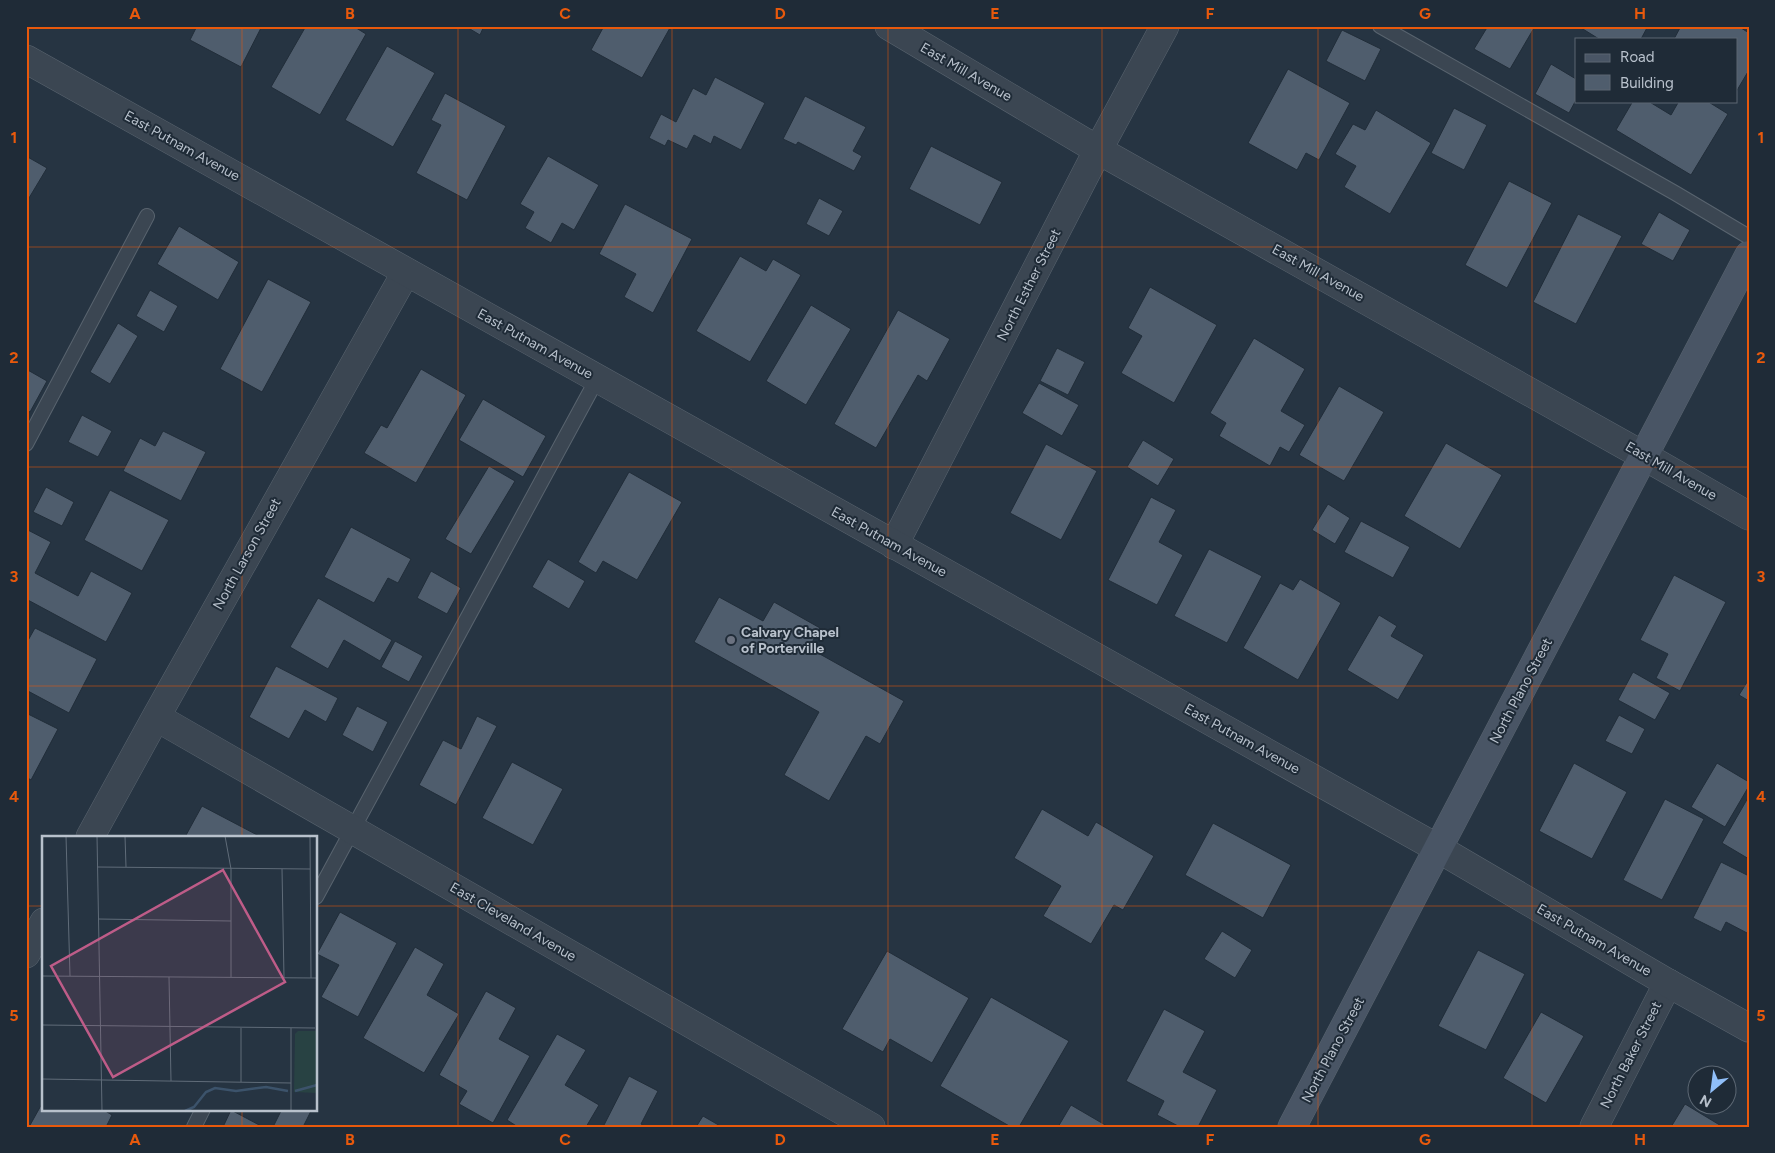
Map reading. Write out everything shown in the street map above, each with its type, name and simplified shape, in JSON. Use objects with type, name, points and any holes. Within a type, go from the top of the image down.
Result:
[{"type":"main road","name":"North Plano Street","points":[[1292,1127],[1749,255]]},
{"type":"street","name":"East Mill Avenue","points":[[889,26],[1098,150],[1749,516]]},
{"type":"street","name":"North Esther Street","points":[[894,545],[1098,150],[1165,26]]},
{"type":"street","name":"East Putnam Avenue","points":[[26,60],[1438,849],[1749,1028]]},
{"type":"street","name":"North Larson Street","points":[[91,836],[406,272]]},
{"type":"street","name":"East Cleveland Avenue","points":[[156,717],[871,1127]]},
{"type":"street","points":[[26,954],[42,926]]},
{"type":"street","name":"North Baker Street","points":[[1594,1127],[1668,983]]},
{"type":"lane","points":[[1380,26],[1749,237]]},
{"type":"lane","points":[[26,444],[147,216]]},
{"type":"lane","points":[[318,893],[597,379]]},
{"type":"lane","points":[[194,1127],[202,1110]]},
{"type":"building","points":[[197,26],[262,26],[241,67],[190,40]]},
{"type":"building","points":[[306,26],[353,26],[366,34],[320,115],[271,87]]},
{"type":"building","points":[[465,26],[484,26],[480,35]]},
{"type":"building","points":[[604,26],[671,26],[642,78],[591,50]]},
{"type":"building","points":[[1488,26],[1531,26],[1534,28],[1510,69],[1474,49]]},
{"type":"building","points":[[1578,26],[1648,26],[1642,38],[1597,38]]},
{"type":"building","points":[[1681,26],[1738,26],[1749,33],[1749,70],[1738,89],[1738,38],[1675,38]]},
{"type":"building","points":[[1342,30],[1381,49],[1365,81],[1326,61]]},
{"type":"building","points":[[387,46],[435,73],[393,147],[345,120]]},
{"type":"building","points":[[1551,64],[1575,78],[1575,102],[1569,113],[1535,94]]},
{"type":"building","points":[[1288,69],[1350,103],[1319,160],[1306,153],[1297,170],[1248,143]]},
{"type":"building","points":[[715,77],[765,103],[741,150],[714,136],[711,144],[694,135],[687,149],[668,140],[665,146],[649,138],[661,114],[676,122],[693,88],[706,95]]},
{"type":"building","points":[[445,93],[506,126],[467,200],[416,173],[441,125],[431,120]]},
{"type":"building","points":[[805,96],[866,127],[853,151],[862,156],[854,171],[798,142],[796,145],[783,139]]},
{"type":"building","points":[[1632,102],[1650,102],[1671,115],[1678,102],[1709,102],[1728,114],[1691,175],[1616,130]]},
{"type":"building","points":[[1454,108],[1487,125],[1464,170],[1431,153]]},
{"type":"building","points":[[1376,110],[1431,143],[1390,214],[1344,187],[1356,166],[1335,154],[1353,124],[1365,130]]},
{"type":"building","points":[[931,146],[1002,182],[980,225],[909,189]]},
{"type":"building","points":[[26,156],[47,168],[26,203]]},
{"type":"building","points":[[548,156],[599,185],[574,230],[562,223],[551,243],[525,228],[534,212],[520,204]]},
{"type":"building","points":[[1509,181],[1552,203],[1507,288],[1465,265]]},
{"type":"building","points":[[819,198],[843,211],[829,236],[806,224]]},
{"type":"building","points":[[625,204],[692,239],[653,313],[624,297],[636,274],[599,254]]},
{"type":"building","points":[[1659,212],[1690,230],[1673,261],[1641,244]]},
{"type":"building","points":[[1578,214],[1622,236],[1576,324],[1533,302]]},
{"type":"building","points":[[179,226],[239,262],[218,300],[157,264]]},
{"type":"building","points":[[740,256],[766,271],[773,259],[801,275],[750,362],[696,331]]},
{"type":"building","points":[[268,279],[311,302],[262,392],[220,369]]},
{"type":"building","points":[[1150,287],[1217,325],[1174,403],[1121,373],[1142,336],[1128,328]]},
{"type":"building","points":[[150,290],[178,306],[164,332],[136,316]]},
{"type":"building","points":[[811,305],[851,329],[806,405],[766,381]]},
{"type":"building","points":[[898,310],[950,339],[927,381],[918,375],[876,448],[834,424]]},
{"type":"building","points":[[118,323],[138,336],[110,384],[90,372]]},
{"type":"building","points":[[1254,338],[1305,369],[1281,411],[1305,425],[1289,452],[1280,447],[1270,466],[1219,436],[1226,423],[1210,413]]},
{"type":"building","points":[[1057,348],[1085,362],[1068,395],[1040,381]]},
{"type":"building","points":[[26,369],[47,381],[30,412],[26,410]]},
{"type":"building","points":[[421,369],[466,395],[416,483],[364,453],[381,425],[387,428]]},
{"type":"building","points":[[1039,383],[1079,405],[1062,436],[1022,413]]},
{"type":"building","points":[[1339,386],[1384,412],[1344,481],[1299,455]]},
{"type":"building","points":[[483,399],[546,436],[523,477],[459,440]]},
{"type":"building","points":[[82,415],[112,431],[98,457],[68,442]]},
{"type":"building","points":[[163,431],[206,452],[181,501],[123,471],[140,438],[155,446]]},
{"type":"building","points":[[1143,440],[1174,459],[1158,486],[1127,467]]},
{"type":"building","points":[[1446,443],[1502,475],[1460,549],[1404,516]]},
{"type":"building","points":[[1046,444],[1097,471],[1061,540],[1010,513]]},
{"type":"building","points":[[489,466],[515,481],[471,554],[445,539]]},
{"type":"building","points":[[629,472],[682,502],[637,580],[603,561],[596,573],[578,562]]},
{"type":"building","points":[[46,487],[74,502],[62,526],[33,512]]},
{"type":"building","points":[[110,490],[169,520],[142,571],[84,540]]},
{"type":"building","points":[[1151,497],[1176,510],[1159,542],[1183,555],[1157,605],[1108,580]]},
{"type":"building","points":[[1328,504],[1350,518],[1335,544],[1312,530]]},
{"type":"building","points":[[1361,521],[1410,547],[1393,578],[1344,552]]},
{"type":"building","points":[[351,527],[411,559],[398,583],[388,578],[374,603],[324,577]]},
{"type":"building","points":[[26,529],[51,542],[35,573],[78,596],[91,571],[132,593],[106,642],[26,599]]},
{"type":"building","points":[[1209,549],[1262,576],[1227,643],[1174,616]]},
{"type":"building","points":[[548,559],[585,581],[569,609],[532,587]]},
{"type":"building","points":[[431,571],[461,588],[447,614],[417,598]]},
{"type":"building","points":[[1674,575],[1726,602],[1680,691],[1656,678],[1668,654],[1640,640]]},
{"type":"building","points":[[1300,579],[1341,603],[1298,680],[1243,648],[1280,583],[1293,590]]},
{"type":"building","points":[[719,597],[763,621],[774,602],[820,628],[809,648],[904,701],[880,744],[866,736],[829,801],[784,775],[819,712],[694,642]]},
{"type":"building","points":[[318,598],[392,640],[380,661],[344,640],[328,669],[290,647]]},
{"type":"building","points":[[1379,615],[1397,626],[1391,636],[1424,655],[1398,700],[1347,670]]},
{"type":"building","points":[[35,628],[97,659],[69,713],[26,690],[26,644]]},
{"type":"building","points":[[395,641],[423,656],[409,682],[381,667]]},
{"type":"building","points":[[276,666],[338,698],[326,722],[305,710],[289,739],[249,717]]},
{"type":"building","points":[[1633,672],[1670,693],[1655,720],[1618,700]]},
{"type":"building","points":[[1749,679],[1749,701],[1739,695]]},
{"type":"building","points":[[357,706],[388,722],[373,752],[342,735]]},
{"type":"building","points":[[26,713],[58,729],[31,780],[26,777]]},
{"type":"building","points":[[1619,715],[1645,729],[1632,754],[1605,741]]},
{"type":"building","points":[[477,716],[497,726],[456,805],[419,785],[443,740],[461,749]]},
{"type":"building","points":[[512,762],[563,789],[533,845],[482,818]]},
{"type":"building","points":[[1574,763],[1627,792],[1592,859],[1539,831]]},
{"type":"building","points":[[1717,763],[1749,782],[1749,786],[1725,827],[1691,807]]},
{"type":"building","points":[[1749,796],[1749,859],[1722,843]]},
{"type":"building","points":[[1665,799],[1704,819],[1662,900],[1623,880]]},
{"type":"building","points":[[202,806],[259,836],[186,836]]},
{"type":"building","points":[[1042,809],[1088,836],[1096,822],[1154,856],[1123,910],[1114,905],[1091,944],[1043,916],[1061,886],[1014,858]]},
{"type":"building","points":[[1213,823],[1291,865],[1263,918],[1185,875]]},
{"type":"building","points":[[1721,862],[1749,876],[1749,934],[1726,922],[1721,932],[1693,918]]},
{"type":"building","points":[[340,912],[397,943],[358,1017],[321,997],[339,965],[318,954]]},
{"type":"building","points":[[1222,931],[1252,950],[1235,978],[1204,959]]},
{"type":"building","points":[[415,947],[444,964],[427,995],[459,1014],[424,1073],[363,1038]]},
{"type":"building","points":[[1478,950],[1525,974],[1486,1050],[1438,1026]]},
{"type":"building","points":[[887,951],[969,998],[932,1063],[890,1039],[883,1052],[842,1029]]},
{"type":"building","points":[[486,991],[516,1008],[499,1039],[530,1056],[493,1123],[459,1104],[467,1091],[439,1075]]},
{"type":"building","points":[[991,997],[1069,1041],[1019,1127],[1011,1127],[940,1086]]},
{"type":"building","points":[[1164,1009],[1205,1031],[1183,1072],[1217,1090],[1198,1127],[1180,1127],[1157,1115],[1164,1101],[1126,1081]]},
{"type":"building","points":[[1541,1012],[1584,1036],[1546,1103],[1503,1078]]},
{"type":"building","points":[[557,1034],[586,1050],[565,1085],[599,1105],[586,1127],[518,1127],[507,1120]]},
{"type":"building","points":[[629,1076],[658,1091],[641,1124],[647,1127],[603,1127]]},
{"type":"building","points":[[42,1104],[42,1110],[104,1110],[112,1115],[106,1127],[29,1127]]},
{"type":"building","points":[[1685,1104],[1688,1106],[1688,1116],[1705,1116],[1723,1127],[1671,1127]]},
{"type":"building","points":[[1071,1105],[1107,1126],[1107,1127],[1058,1127]]},
{"type":"building","points":[[231,1110],[263,1127],[223,1127]]},
{"type":"building","points":[[282,1110],[312,1110],[303,1127],[273,1127]]},
{"type":"building","points":[[703,1116],[722,1127],[696,1127]]},
{"type":"place","name":"Calvary Chapel of Porterville","points":[[731,640]]}]
